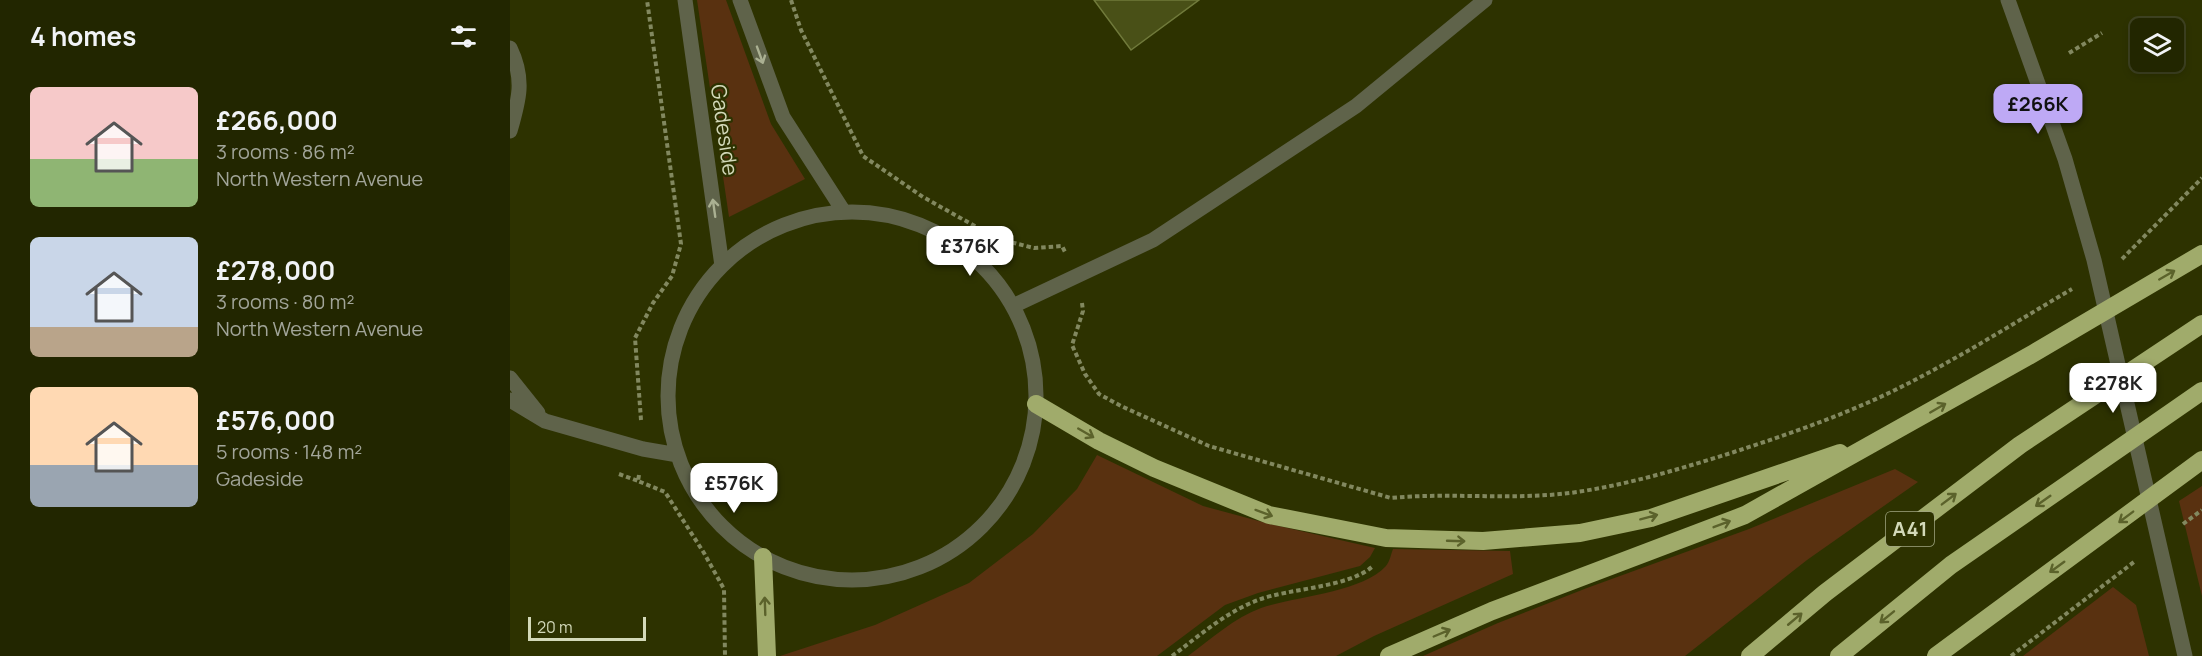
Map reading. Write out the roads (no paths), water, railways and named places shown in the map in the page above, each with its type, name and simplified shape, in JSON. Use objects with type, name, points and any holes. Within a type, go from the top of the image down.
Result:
[{"type":"highway","points":[[1389,656],[1492,611],[1744,515],[2034,353],[2202,254]]},
{"type":"highway","name":"A41","points":[[1750,656],[1825,593],[2020,446],[2202,324]]},
{"type":"highway","name":"A41","points":[[1839,656],[1950,565],[2202,391]]},
{"type":"highway","points":[[1036,404],[1099,441],[1154,468],[1269,515],[1386,538],[1483,541],[1580,532],[1651,518],[1887,436]]},
{"type":"highway","points":[[1936,656],[2202,460]]},
{"type":"highway","points":[[763,557],[767,656]]},
{"type":"street","name":"Gadeside","points":[[685,0],[722,266]]},
{"type":"street","points":[[740,0],[783,117],[844,212]]},
{"type":"street","points":[[1013,306],[1153,240],[1356,106],[1485,0]]},
{"type":"street","points":[[2008,0],[2065,159],[2094,260],[2186,656]]},
{"type":"street","points":[[510,48],[517,63],[520,97],[510,131]]},
{"type":"street","points":[[844,212],[877,214],[911,222],[942,235],[970,254],[994,278],[1013,306],[1027,337],[1035,370],[1036,404],[1031,437],[1021,470],[1004,499],[983,525],[956,548],[927,564],[895,575],[861,580],[827,578],[794,571],[763,557],[735,538],[711,514],[692,486],[678,455],[670,422],[668,388],[673,354],[684,322],[722,266],[748,245],[778,228],[810,217],[844,212]]},
{"type":"street","points":[[510,378],[545,421]]},
{"type":"street","points":[[510,400],[545,421],[643,449],[678,455]]}]
